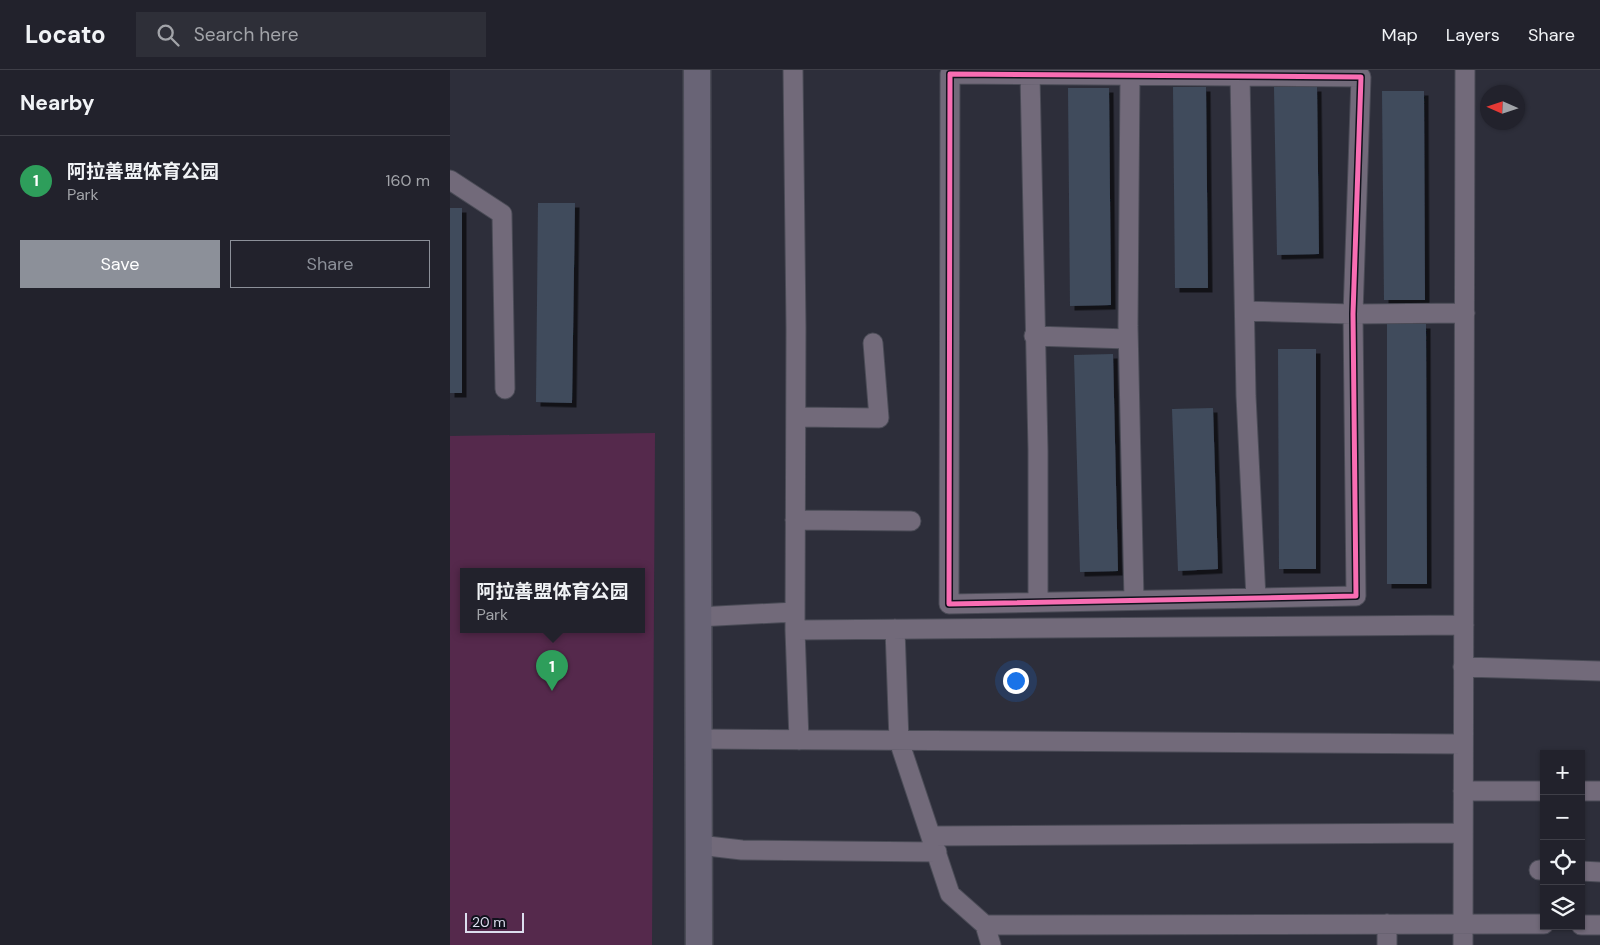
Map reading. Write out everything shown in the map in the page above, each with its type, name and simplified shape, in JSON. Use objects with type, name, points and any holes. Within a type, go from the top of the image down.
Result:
[{"type":"street","points":[[697,70],[699,945]]},
{"type":"street","points":[[793,70],[796,417],[795,621],[799,740]]},
{"type":"street","points":[[1463,945],[1465,70]]},
{"type":"street","points":[[950,74],[1130,76],[1362,77],[1353,314],[1356,596],[949,604],[950,74]]},
{"type":"street","points":[[1030,75],[1034,336],[1038,450],[1038,602]]},
{"type":"street","points":[[1130,76],[1128,339],[1134,600]]},
{"type":"street","points":[[1240,76],[1246,396],[1256,598]]},
{"type":"street","points":[[450,180],[502,214],[505,388]]},
{"type":"street","points":[[1245,311],[1353,314],[1465,313]]},
{"type":"street","points":[[1034,336],[1128,339]]},
{"type":"street","points":[[796,417],[879,418],[873,343]]},
{"type":"street","points":[[795,520],[912,521]]},
{"type":"street","points":[[698,617],[795,621],[895,629],[1464,625]]},
{"type":"street","points":[[895,629],[899,741],[935,844],[950,894],[985,925],[991,945]]},
{"type":"street","points":[[1464,667],[1600,671]]},
{"type":"street","points":[[699,739],[1463,744]]},
{"type":"street","points":[[1463,790],[1540,791]]},
{"type":"street","points":[[1585,791],[1600,791]]},
{"type":"street","points":[[699,845],[742,850],[1463,833]]},
{"type":"street","points":[[1585,871],[1600,872]]},
{"type":"street","points":[[1387,924],[1387,945]]},
{"type":"street","points":[[985,925],[1540,924]]},
{"type":"street","points":[[1585,925],[1600,925]]},
{"type":"shaded area","points":[[655,433],[652,945],[450,945],[450,436]]},
{"type":"building","points":[[1173,87],[1206,87],[1208,288],[1175,288]]},
{"type":"building","points":[[1274,87],[1317,87],[1319,254],[1277,255]]},
{"type":"building","points":[[1068,88],[1109,88],[1111,305],[1070,306]]},
{"type":"building","points":[[1382,91],[1424,91],[1425,300],[1384,300]]},
{"type":"building","points":[[538,203],[575,203],[572,403],[536,402]]},
{"type":"building","points":[[450,208],[462,208],[462,393],[450,393]]},
{"type":"building","points":[[1387,324],[1426,324],[1427,584],[1387,584]]},
{"type":"building","points":[[1278,349],[1316,349],[1316,569],[1279,569]]},
{"type":"building","points":[[1113,354],[1118,571],[1080,572],[1074,355]]},
{"type":"building","points":[[1213,408],[1218,569],[1178,571],[1172,409]]},
{"type":"cycle path","points":[[950,74],[1361,77],[1353,314],[1356,596],[949,604],[950,74]]},
{"type":"place","name":"阿拉善盟体育公园","points":[[552,691]]}]
